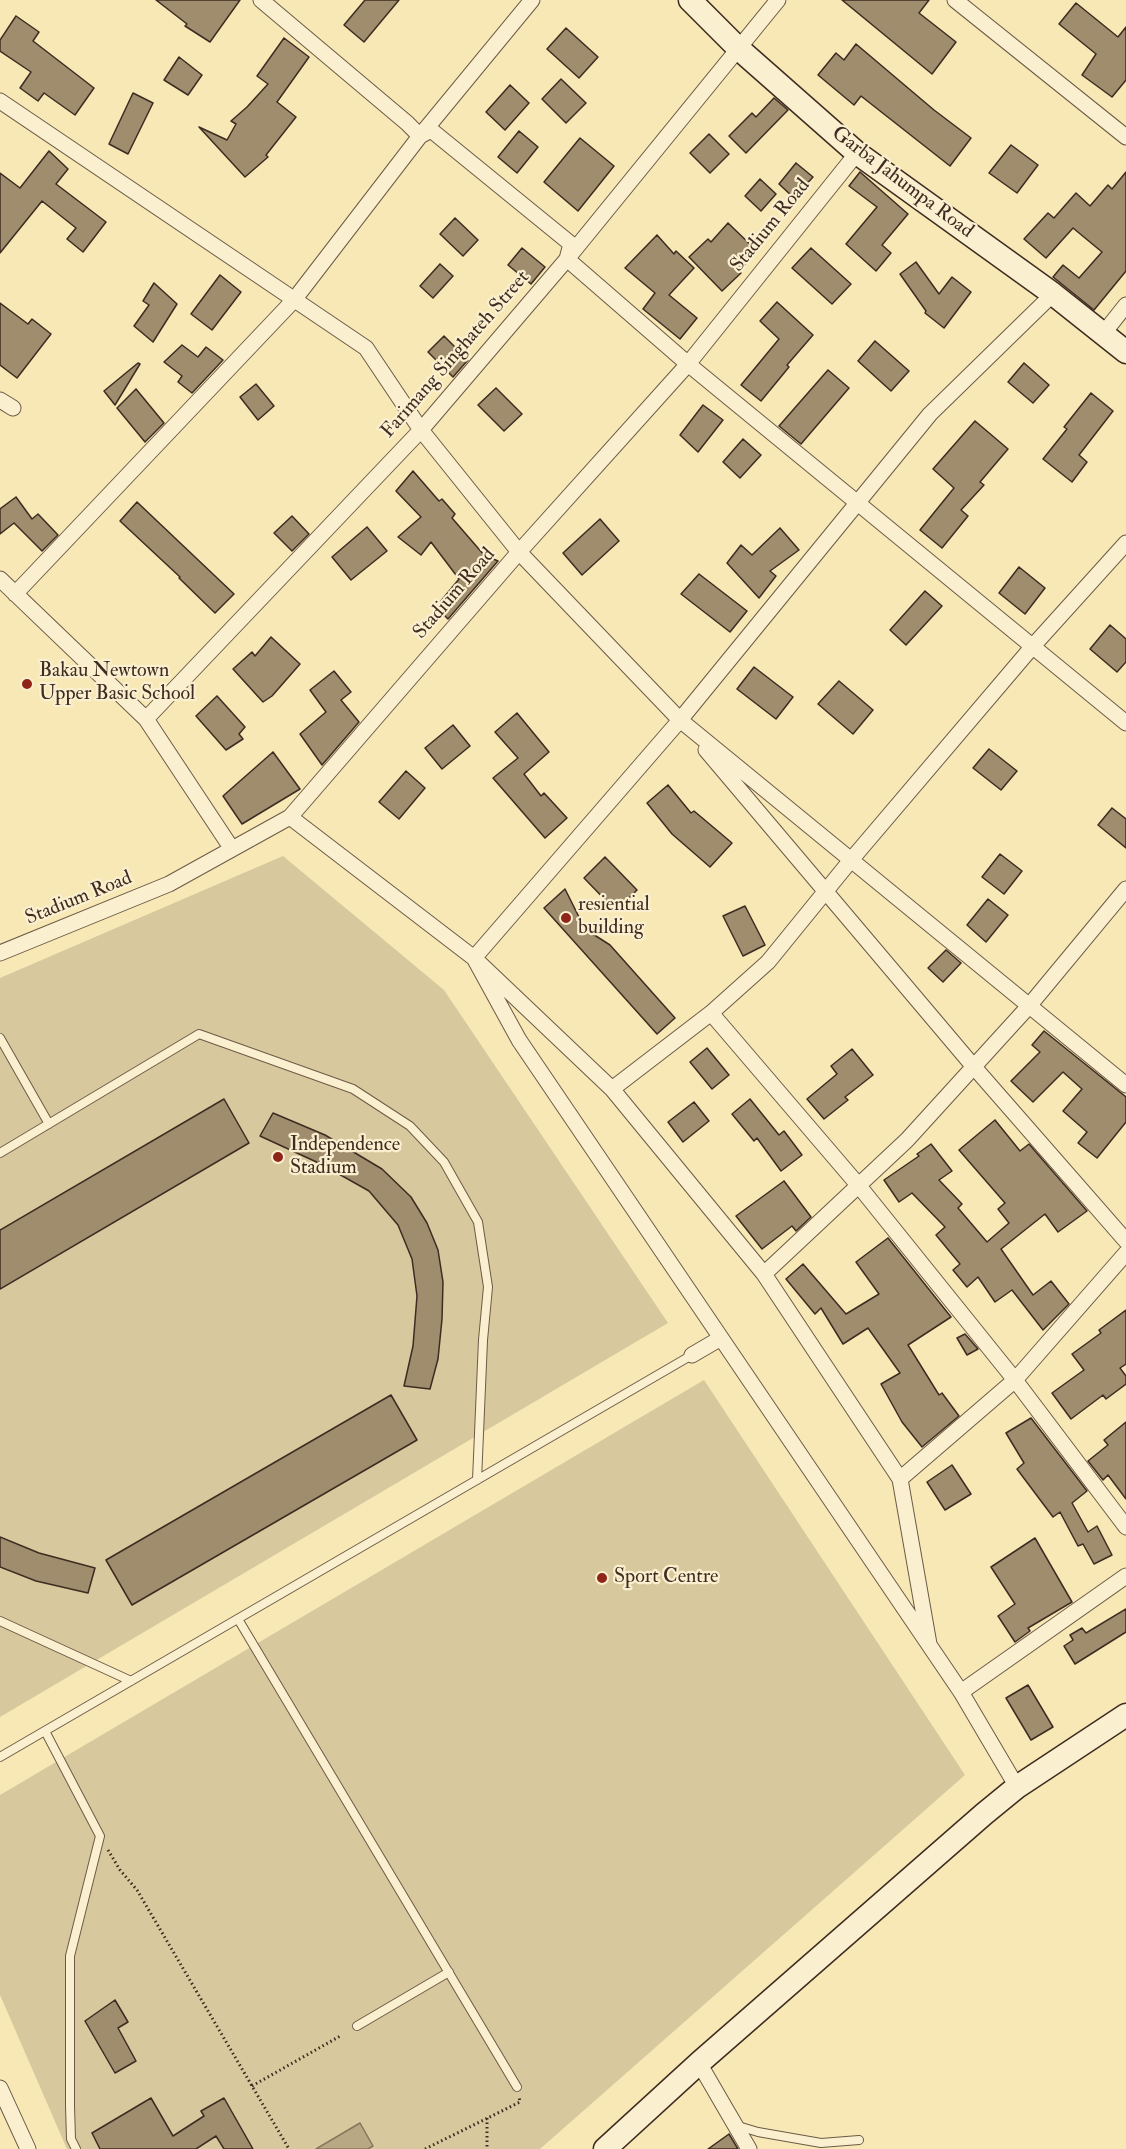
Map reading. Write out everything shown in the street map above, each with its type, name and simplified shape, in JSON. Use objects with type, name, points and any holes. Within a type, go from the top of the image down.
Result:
[{"type":"street","points":[[261,0],[420,136]]},
{"type":"street","points":[[15,594],[294,300],[420,136],[532,0]]},
{"type":"street","name":"Garba Jahumpa Road","points":[[690,0],[739,49],[857,153],[1053,294],[1126,352]]},
{"type":"street","name":"Farimang Singhateh Street","points":[[146,719],[421,430],[567,259],[778,0]]},
{"type":"street","points":[[955,0],[1126,137]]},
{"type":"street","points":[[0,101],[366,348],[421,430],[519,552],[680,720],[974,1067],[1126,1241]]},
{"type":"street","points":[[420,136],[431,130],[571,244],[567,259],[688,364],[1126,723]]},
{"type":"street","name":"Stadium Road","points":[[0,953],[169,884],[290,817],[519,552],[688,364],[857,153]]},
{"type":"street","points":[[474,958],[680,720],[930,414],[1053,294]]},
{"type":"street","points":[[1103,334],[1126,305]]},
{"type":"street","points":[[612,1089],[711,1013],[768,962],[825,891],[1033,646],[1126,543]]},
{"type":"street","points":[[0,579],[146,719],[232,849]]},
{"type":"street","points":[[680,720],[1126,1085]]},
{"type":"street","points":[[290,817],[474,958],[612,1089],[764,1274],[900,1479],[929,1644]]},
{"type":"street","points":[[764,1274],[907,1140],[1029,1006],[1126,889]]},
{"type":"street","points":[[474,958],[519,1040],[929,1644],[961,1692],[1017,1787]]},
{"type":"street","points":[[711,1013],[859,1186],[1015,1380],[1126,1527]]},
{"type":"street","points":[[900,1479],[1015,1380],[1126,1253]]},
{"type":"street","points":[[693,1355],[721,1338]]},
{"type":"street","points":[[961,1692],[1126,1576]]},
{"type":"street","points":[[605,2149],[699,2063],[1017,1787],[1126,1715]]},
{"type":"street","points":[[699,2063],[749,2149]]},
{"type":"street","points":[[0,2088],[28,2149]]},
{"type":"lane","points":[[0,1153],[199,1034],[353,1089],[410,1126],[444,1162],[478,1222],[488,1287],[483,1340],[477,1480]]},
{"type":"lane","points":[[0,1038],[49,1124]]},
{"type":"lane","points":[[0,1757],[693,1355]]},
{"type":"lane","points":[[238,1619],[517,2086]]},
{"type":"lane","points":[[0,1621],[131,1681]]},
{"type":"lane","points":[[45,1731],[100,1836],[70,1956],[71,2139],[76,2149]]},
{"type":"lane","points":[[357,2026],[449,1972]]},
{"type":"lane","points":[[734,2125],[766,2134],[821,2143],[859,2140]]},
{"type":"path","points":[[100,1836],[120,1870],[137,1890],[289,2149]]},
{"type":"path","points":[[252,2086],[342,2035]]},
{"type":"path","points":[[425,2149],[520,2102],[517,2086]]},
{"type":"path","points":[[487,2118],[487,2149]]},
{"type":"shaded area","name":"Independence Stadium","points":[[283,856],[444,990],[668,1323],[0,1717],[0,978]]},
{"type":"shaded area","name":"Sport Centre","points":[[704,1380],[965,1775],[540,2149],[67,2149],[0,1995],[0,1795]]},
{"type":"shaded area","points":[[360,2123],[373,2146],[368,2149],[316,2149]]},
{"type":"building","points":[[156,0],[240,0],[210,42],[185,26],[187,24]]},
{"type":"building","points":[[365,0],[399,0],[364,42],[344,25]]},
{"type":"building","points":[[842,0],[929,0],[919,13],[956,42],[932,74]]},
{"type":"building","points":[[1076,3],[1118,37],[1126,27],[1126,80],[1112,97],[1082,75],[1096,54],[1059,24]]},
{"type":"building","points":[[16,16],[39,32],[33,41],[94,88],[75,115],[44,93],[38,101],[20,88],[31,72],[0,51],[0,40]]},
{"type":"building","points":[[566,28],[598,57],[579,78],[547,49]]},
{"type":"building","points":[[284,38],[309,57],[277,102],[296,117],[266,155],[268,157],[245,177],[199,127],[227,140],[236,124],[231,121],[268,84],[257,76]]},
{"type":"building","points":[[856,44],[971,138],[950,166],[861,96],[854,105],[818,75],[836,53],[844,60]]},
{"type":"building","points":[[179,57],[202,75],[188,95],[164,80]]},
{"type":"building","points":[[561,79],[586,103],[566,123],[542,99]]},
{"type":"building","points":[[510,85],[529,103],[505,130],[486,112]]},
{"type":"building","points":[[133,93],[153,103],[128,154],[109,144]]},
{"type":"building","points":[[774,98],[788,110],[746,153],[729,136],[752,113],[756,117]]},
{"type":"building","points":[[519,131],[538,147],[517,173],[498,157]]},
{"type":"building","points":[[709,134],[729,154],[710,173],[690,153]]},
{"type":"building","points":[[580,138],[614,166],[578,211],[544,182]]},
{"type":"building","points":[[1011,145],[1038,165],[1017,193],[989,173]]},
{"type":"building","points":[[49,151],[68,169],[56,184],[106,222],[83,252],[67,239],[76,228],[42,201],[0,253],[0,173],[20,188]]},
{"type":"building","points":[[796,163],[813,177],[794,198],[779,184]]},
{"type":"building","points":[[860,172],[908,214],[882,245],[891,253],[876,271],[846,244],[877,207],[849,186]]},
{"type":"building","points":[[1126,172],[1126,271],[1094,310],[1053,277],[1063,265],[1079,278],[1102,252],[1073,228],[1046,258],[1024,239],[1048,213],[1054,218],[1076,193],[1090,206],[1108,185],[1112,189]]},
{"type":"building","points":[[760,179],[776,194],[761,211],[745,196]]},
{"type":"building","points":[[455,218],[478,240],[463,256],[440,234]]},
{"type":"building","points":[[728,223],[757,251],[739,271],[741,273],[722,291],[689,257],[708,239],[711,242]]},
{"type":"building","points":[[657,235],[674,254],[676,251],[694,268],[669,295],[697,318],[680,339],[643,309],[655,293],[625,268]]},
{"type":"building","points":[[522,248],[545,267],[531,284],[508,265]]},
{"type":"building","points":[[811,248],[851,284],[832,304],[792,268]]},
{"type":"building","points":[[916,262],[939,294],[952,277],[971,292],[944,328],[925,313],[926,311],[900,274]]},
{"type":"building","points":[[440,264],[453,276],[433,298],[420,286]]},
{"type":"building","points":[[220,275],[241,292],[212,330],[191,314]]},
{"type":"building","points":[[154,283],[177,304],[153,342],[134,326],[149,305],[143,301]]},
{"type":"building","points":[[777,302],[813,335],[787,365],[789,367],[761,401],[741,385],[779,339],[760,321]]},
{"type":"building","points":[[0,303],[28,324],[32,319],[51,334],[17,378],[0,365]]},
{"type":"building","points":[[444,336],[468,360],[453,377],[428,352]]},
{"type":"building","points":[[875,341],[909,371],[891,391],[858,361]]},
{"type":"building","points":[[182,345],[198,357],[206,347],[223,360],[192,393],[178,382],[182,376],[164,362]]},
{"type":"building","points":[[138,363],[140,364],[115,405],[104,391]]},
{"type":"building","points":[[1024,363],[1049,385],[1033,403],[1008,382]]},
{"type":"building","points":[[828,370],[849,388],[801,444],[779,426]]},
{"type":"building","points":[[256,384],[274,406],[258,420],[240,397]]},
{"type":"building","points":[[496,388],[522,414],[504,431],[478,405]]},
{"type":"building","points":[[136,389],[164,423],[145,442],[117,408]]},
{"type":"building","points":[[1091,393],[1113,411],[1079,455],[1087,462],[1072,482],[1043,459],[1067,429],[1064,427]]},
{"type":"building","points":[[703,405],[723,420],[698,452],[680,435]]},
{"type":"building","points":[[975,421],[1008,449],[980,482],[984,485],[961,510],[968,516],[942,548],[920,530],[954,488],[933,469]]},
{"type":"building","points":[[743,439],[761,455],[740,478],[723,462]]},
{"type":"building","points":[[413,471],[439,501],[442,499],[455,514],[452,518],[484,555],[498,561],[448,619],[436,607],[459,579],[431,542],[421,555],[398,537],[421,517],[396,491]]},
{"type":"building","points":[[16,497],[32,519],[38,514],[58,535],[42,551],[14,523],[0,534],[0,509]]},
{"type":"building","points":[[137,502],[234,594],[215,613],[120,521]]},
{"type":"building","points":[[292,516],[309,534],[292,551],[274,533]]},
{"type":"building","points":[[600,519],[619,541],[582,575],[563,553]]},
{"type":"building","points":[[367,527],[387,551],[351,580],[332,557]]},
{"type":"building","points":[[780,528],[799,550],[770,571],[776,576],[759,598],[727,563],[741,545],[752,555]]},
{"type":"building","points":[[1019,567],[1045,588],[1025,614],[999,593]]},
{"type":"building","points":[[699,574],[747,611],[730,632],[681,594]]},
{"type":"building","points":[[925,591],[942,606],[906,645],[890,630]]},
{"type":"building","points":[[1110,625],[1126,639],[1126,662],[1117,672],[1090,649]]},
{"type":"building","points":[[271,637],[300,664],[272,696],[263,702],[233,669],[252,652],[255,656]]},
{"type":"building","points":[[754,667],[793,697],[776,719],[737,689]]},
{"type":"building","points":[[334,671],[351,692],[341,700],[359,722],[322,765],[300,734],[326,712],[310,690]]},
{"type":"building","points":[[839,681],[873,710],[853,734],[818,704]]},
{"type":"building","points":[[217,696],[245,727],[239,734],[243,739],[226,750],[196,716]]},
{"type":"building","points":[[517,713],[549,752],[524,774],[541,796],[544,793],[567,818],[545,838],[493,778],[518,758],[495,732]]},
{"type":"building","points":[[453,725],[470,746],[442,769],[425,748]]},
{"type":"building","points":[[989,749],[1017,771],[1001,790],[973,768]]},
{"type":"building","points":[[273,752],[300,789],[242,824],[223,796]]},
{"type":"building","points":[[406,771],[425,788],[399,819],[379,802]]},
{"type":"building","points":[[668,785],[691,813],[694,811],[732,843],[710,867],[672,834],[647,803]]},
{"type":"building","points":[[1112,808],[1126,819],[1126,848],[1098,825]]},
{"type":"building","points":[[1000,854],[1022,871],[1004,894],[982,877]]},
{"type":"building","points":[[605,857],[637,890],[616,911],[584,878]]},
{"type":"building","points":[[565,889],[585,929],[610,945],[675,1018],[657,1034],[544,908]]},
{"type":"building","points":[[988,899],[1008,915],[986,942],[967,925]]},
{"type":"building","points":[[745,906],[765,945],[743,956],[723,916]]},
{"type":"building","points":[[946,950],[961,963],[943,982],[928,968]]},
{"type":"building","points":[[1044,1031],[1126,1097],[1126,1122],[1097,1158],[1078,1143],[1087,1132],[1063,1111],[1082,1089],[1063,1072],[1033,1102],[1011,1081],[1040,1052],[1032,1045]]},
{"type":"building","points":[[707,1048],[729,1075],[712,1089],[690,1062]]},
{"type":"building","points":[[852,1049],[873,1075],[845,1097],[848,1100],[824,1119],[807,1099],[837,1074],[831,1066]]},
{"type":"building","points":[[224,1099],[249,1143],[0,1289],[0,1230]]},
{"type":"building","points":[[750,1099],[779,1135],[784,1131],[802,1155],[781,1171],[757,1138],[754,1141],[732,1114]]},
{"type":"building","points":[[694,1102],[709,1121],[683,1142],[668,1122]]},
{"type":"building","points":[[273,1113],[325,1135],[382,1169],[411,1197],[427,1223],[438,1250],[443,1282],[438,1359],[430,1389],[404,1386],[413,1346],[417,1296],[412,1259],[398,1225],[369,1191],[323,1165],[260,1136]]},
{"type":"building","points":[[995,1120],[1020,1151],[1029,1144],[1087,1211],[1058,1232],[1045,1214],[1001,1249],[1033,1295],[1051,1281],[1069,1304],[1043,1330],[1012,1290],[995,1302],[978,1277],[967,1287],[953,1270],[960,1264],[936,1235],[945,1227],[912,1193],[899,1202],[884,1180],[919,1156],[917,1154],[931,1144],[952,1171],[939,1180],[962,1204],[958,1208],[987,1242],[1009,1223],[998,1209],[1005,1203],[959,1150]]},
{"type":"building","points":[[784,1181],[811,1217],[796,1231],[792,1226],[762,1249],[736,1216]]},
{"type":"building","points":[[888,1238],[951,1317],[908,1345],[939,1395],[942,1393],[959,1416],[922,1447],[902,1422],[881,1384],[900,1373],[868,1328],[843,1344],[821,1308],[815,1314],[786,1279],[803,1264],[846,1314],[879,1294],[856,1262]]},
{"type":"building","points":[[1126,1310],[1126,1364],[1120,1368],[1126,1376],[1126,1384],[1106,1399],[1103,1395],[1071,1419],[1052,1393],[1084,1370],[1072,1354],[1101,1333],[1099,1330]]},
{"type":"building","points":[[965,1334],[978,1349],[967,1355],[957,1338]]},
{"type":"building","points":[[391,1395],[417,1440],[132,1605],[106,1560]]},
{"type":"building","points":[[1031,1418],[1087,1491],[1072,1503],[1088,1532],[1097,1526],[1112,1555],[1094,1564],[1083,1544],[1078,1546],[1060,1512],[1053,1517],[1017,1469],[1024,1463],[1006,1433]]},
{"type":"building","points":[[1126,1422],[1126,1499],[1108,1475],[1103,1480],[1088,1461],[1108,1445],[1104,1440]]},
{"type":"building","points":[[952,1465],[971,1494],[945,1510],[927,1482]]},
{"type":"building","points":[[0,1537],[39,1553],[95,1568],[88,1593],[36,1581],[0,1567]]},
{"type":"building","points":[[1035,1538],[1072,1602],[1028,1628],[1030,1631],[1015,1642],[998,1616],[1015,1604],[991,1567]]},
{"type":"building","points":[[1126,1609],[1126,1632],[1075,1664],[1064,1646],[1073,1640],[1070,1635],[1082,1628],[1086,1633]]},
{"type":"building","points":[[1028,1685],[1053,1727],[1031,1740],[1006,1698]]},
{"type":"building","points":[[115,2000],[128,2022],[118,2028],[136,2061],[115,2073],[85,2021]]},
{"type":"building","points":[[151,2098],[173,2136],[204,2116],[201,2111],[224,2098],[253,2149],[224,2149],[216,2136],[196,2149],[100,2149],[92,2133]]},
{"type":"building","points":[[729,2134],[738,2149],[708,2149]]},
{"type":"place","name":"Bakau Newtown Upper Basic School","points":[[27,684]]},
{"type":"place","name":"resiential building","points":[[566,918]]},
{"type":"place","name":"Independence Stadium","points":[[278,1157]]},
{"type":"place","name":"Sport Centre","points":[[602,1578]]}]
